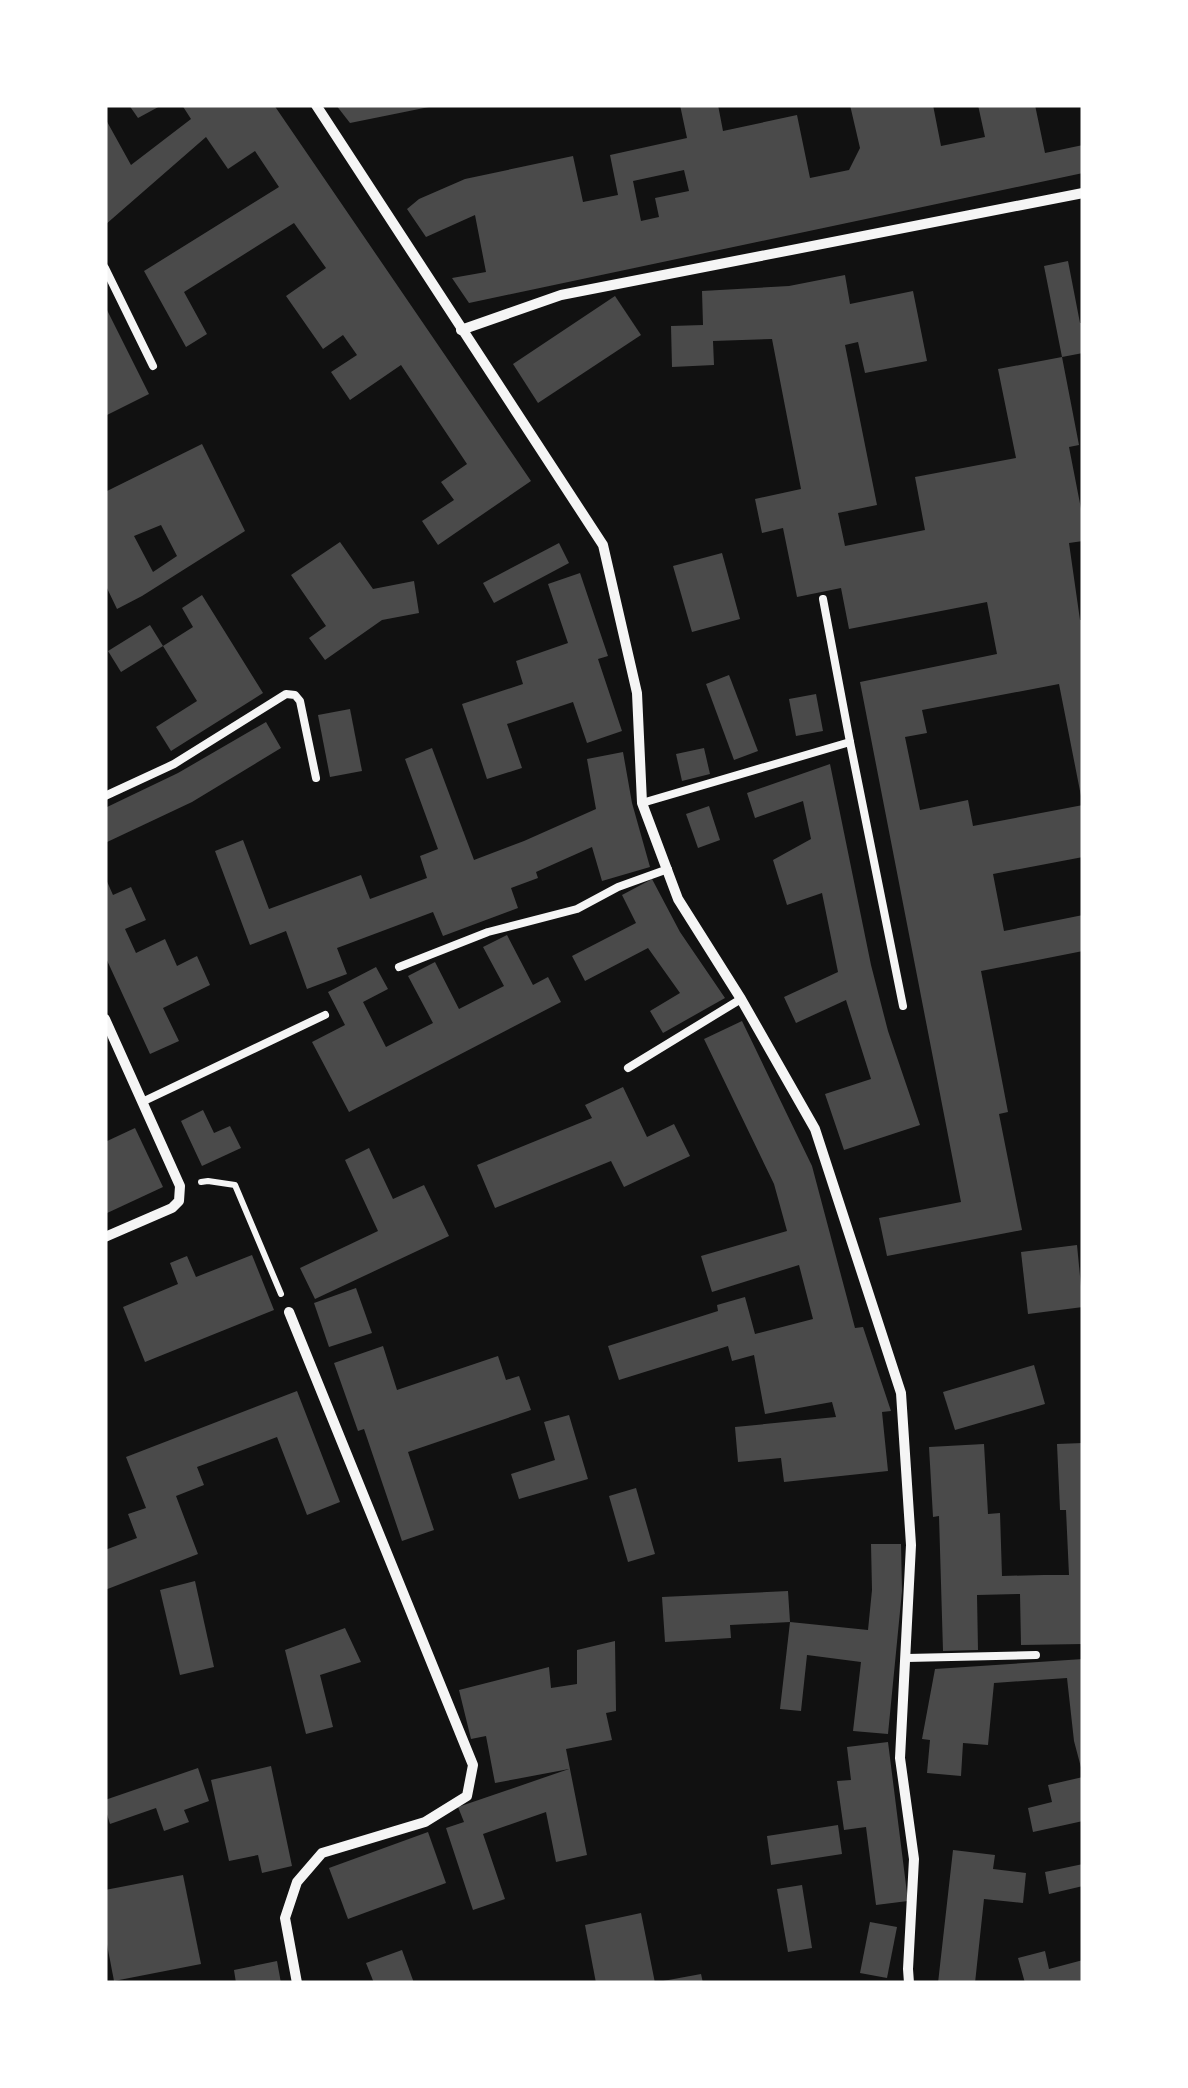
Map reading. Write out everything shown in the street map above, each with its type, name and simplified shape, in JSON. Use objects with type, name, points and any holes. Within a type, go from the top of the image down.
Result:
[{"type":"street","points":[[316,105],[603,546],[637,693],[642,803],[678,898],[742,999],[815,1130],[901,1393],[911,1545],[900,1758],[914,1860],[910,1983]]},
{"type":"street","points":[[461,330],[560,295],[1083,193]]},
{"type":"street","points":[[105,1019],[180,1186],[179,1201],[172,1208],[105,1237]]},
{"type":"street","points":[[288,1312],[473,1765],[466,1796],[424,1822],[322,1853],[297,1882],[285,1918],[298,1983]]},
{"type":"lane","points":[[105,268],[153,366]]},
{"type":"lane","points":[[823,599],[902,1006]]},
{"type":"lane","points":[[105,796],[174,764],[286,694],[300,700],[316,778]]},
{"type":"lane","points":[[642,803],[850,742]]},
{"type":"lane","points":[[399,967],[488,932],[577,909],[618,886],[668,870]]},
{"type":"lane","points":[[628,1068],[742,999]]},
{"type":"lane","points":[[142,1102],[324,1015]]},
{"type":"lane","points":[[907,1658],[1036,1656]]},
{"type":"path","points":[[180,1186],[208,1181],[235,1186],[288,1312]]},
{"type":"building","points":[[129,105],[162,105],[138,118]]},
{"type":"building","points":[[182,105],[274,105],[531,481],[438,545],[422,521],[454,500],[441,482],[467,464],[401,365],[350,400],[331,372],[357,355],[343,335],[323,349],[286,296],[326,268],[294,223],[184,292],[207,334],[186,347],[144,271],[279,187],[255,151],[228,169],[206,137],[105,225],[105,118],[131,165],[191,119]]},
{"type":"building","points":[[336,105],[429,105],[429,107],[350,123]]},
{"type":"building","points":[[680,105],[718,105],[723,131],[797,115],[810,178],[849,170],[860,148],[850,105],[933,105],[941,146],[985,137],[978,105],[1035,105],[1045,153],[1083,145],[1083,173],[469,303],[452,278],[486,272],[475,215],[426,237],[407,209],[419,199],[465,179],[573,156],[583,202],[618,195],[610,155],[687,138]],"holes":[[[684,170],[689,191],[655,198],[659,217],[641,221],[633,181]]]},
{"type":"building","points":[[1068,261],[1083,323],[1083,353],[1062,357],[1044,266]]},
{"type":"building","points":[[845,275],[850,304],[913,291],[927,361],[865,373],[858,342],[845,345],[877,505],[838,513],[845,546],[925,530],[915,477],[1016,458],[998,369],[1062,357],[1079,445],[1069,447],[1083,519],[1083,541],[1069,543],[1083,620],[1083,796],[1059,684],[922,710],[927,733],[905,737],[920,810],[968,800],[973,826],[1083,805],[1083,857],[993,874],[1004,931],[1083,915],[1083,951],[981,971],[1008,1112],[999,1114],[1022,1230],[887,1256],[879,1218],[961,1202],[860,682],[997,654],[987,602],[849,629],[841,588],[797,597],[783,528],[762,533],[755,499],[801,489],[772,339],[713,341],[714,365],[672,367],[671,326],[703,325],[702,291],[789,286]]},
{"type":"building","points":[[615,296],[641,335],[538,403],[513,364]]},
{"type":"building","points":[[105,306],[149,394],[105,416]]},
{"type":"building","points":[[202,444],[245,531],[117,609],[105,584],[105,492]],"holes":[[[161,525],[177,556],[153,572],[134,536]]]},
{"type":"building","points":[[340,542],[373,589],[414,581],[419,613],[382,620],[325,660],[309,638],[326,626],[291,575]]},
{"type":"building","points":[[559,543],[569,563],[494,603],[483,583]]},
{"type":"building","points":[[722,553],[740,619],[692,632],[673,566]]},
{"type":"building","points":[[580,573],[608,656],[598,659],[622,731],[587,743],[573,702],[507,724],[522,768],[487,779],[462,704],[523,684],[516,661],[568,643],[548,584]]},
{"type":"building","points":[[202,595],[263,693],[171,751],[156,727],[197,701],[163,646],[193,627],[182,608]]},
{"type":"building","points":[[150,625],[163,646],[121,672],[108,651]]},
{"type":"building","points":[[729,675],[758,751],[734,760],[706,684]]},
{"type":"building","points":[[816,694],[823,731],[796,736],[789,699]]},
{"type":"building","points":[[350,709],[362,771],[330,777],[318,715]]},
{"type":"building","points":[[266,722],[281,748],[192,802],[105,843],[105,808],[178,773]]},
{"type":"building","points":[[432,748],[474,860],[596,809],[587,759],[623,752],[650,867],[602,881],[592,847],[536,872],[538,878],[511,888],[518,908],[443,936],[433,912],[337,948],[347,974],[307,989],[286,931],[250,945],[215,851],[243,840],[269,909],[361,875],[370,899],[427,878],[420,856],[438,849],[405,759]]},
{"type":"building","points":[[704,748],[710,774],[682,781],[676,754]]},
{"type":"building","points":[[830,764],[871,965],[888,1031],[920,1125],[844,1150],[825,1094],[871,1079],[846,1000],[796,1023],[784,997],[838,972],[822,893],[787,905],[773,860],[811,839],[803,801],[755,818],[747,793]]},
{"type":"building","points":[[709,806],[720,840],[698,848],[686,814]]},
{"type":"building","points":[[105,877],[113,895],[131,887],[146,920],[125,929],[136,953],[165,939],[177,966],[197,956],[210,985],[163,1008],[179,1041],[150,1054],[105,956]]},
{"type":"building","points":[[652,879],[680,932],[725,998],[663,1033],[650,1011],[680,993],[648,948],[585,981],[572,956],[636,923],[622,895]]},
{"type":"building","points":[[507,935],[533,985],[548,977],[561,1002],[349,1112],[312,1042],[345,1025],[328,992],[376,967],[388,989],[363,1002],[386,1047],[433,1023],[408,976],[435,962],[459,1009],[504,986],[483,947]]},
{"type":"building","points":[[742,1021],[812,1166],[855,1328],[863,1327],[891,1411],[882,1412],[888,1471],[784,1482],[781,1458],[738,1462],[735,1427],[836,1417],[832,1402],[765,1414],[754,1355],[732,1361],[728,1346],[619,1380],[608,1346],[718,1311],[717,1305],[745,1297],[755,1334],[813,1319],[799,1265],[712,1292],[701,1256],[787,1231],[774,1184],[704,1039]]},
{"type":"building","points":[[623,1087],[647,1137],[674,1124],[690,1156],[624,1187],[611,1161],[495,1208],[477,1165],[592,1118],[585,1105]]},
{"type":"building","points":[[203,1110],[214,1133],[230,1126],[241,1148],[202,1166],[181,1121]]},
{"type":"building","points":[[135,1128],[163,1187],[105,1214],[105,1142]]},
{"type":"building","points":[[369,1148],[393,1199],[424,1185],[449,1236],[315,1299],[300,1268],[378,1231],[345,1160]]},
{"type":"building","points":[[1077,1245],[1083,1307],[1028,1314],[1021,1252]]},
{"type":"building","points":[[252,1255],[274,1310],[145,1362],[123,1307],[178,1284],[170,1263],[187,1256],[196,1277]]},
{"type":"building","points":[[356,1288],[372,1333],[329,1347],[314,1303]]},
{"type":"building","points":[[383,1346],[397,1390],[498,1356],[506,1380],[519,1376],[531,1410],[408,1452],[434,1530],[402,1541],[364,1429],[358,1431],[334,1363]]},
{"type":"building","points":[[1034,1365],[1045,1404],[955,1430],[943,1392]]},
{"type":"building","points":[[297,1391],[340,1502],[307,1515],[277,1437],[197,1467],[204,1485],[176,1496],[198,1554],[105,1590],[105,1550],[137,1538],[128,1514],[146,1508],[126,1457]]},
{"type":"building","points":[[569,1415],[588,1479],[519,1499],[511,1474],[555,1460],[544,1422]]},
{"type":"building","points":[[1083,1443],[1083,1644],[1021,1645],[1020,1594],[977,1595],[978,1650],[943,1651],[939,1516],[933,1517],[929,1447],[984,1444],[988,1514],[1000,1513],[1002,1576],[1069,1575],[1066,1510],[1060,1510],[1057,1444]]},
{"type":"building","points":[[636,1488],[655,1554],[628,1562],[609,1496]]},
{"type":"building","points":[[871,1544],[901,1544],[902,1591],[888,1734],[853,1731],[861,1662],[807,1655],[801,1711],[780,1709],[790,1622],[868,1630]]},
{"type":"building","points":[[195,1581],[214,1667],[180,1675],[160,1590]]},
{"type":"building","points":[[788,1591],[790,1622],[730,1625],[731,1638],[665,1642],[662,1597]]},
{"type":"building","points":[[345,1628],[361,1662],[320,1675],[333,1727],[306,1734],[285,1650]]},
{"type":"building","points":[[615,1641],[616,1711],[606,1713],[612,1740],[566,1749],[587,1855],[556,1862],[546,1812],[483,1834],[505,1899],[473,1910],[446,1828],[464,1822],[458,1807],[569,1769],[495,1783],[486,1736],[471,1739],[459,1690],[549,1667],[551,1688],[577,1684],[577,1650]]},
{"type":"building","points":[[1083,1659],[1083,1775],[1074,1741],[1067,1678],[994,1683],[988,1745],[963,1743],[961,1776],[927,1773],[930,1740],[922,1739],[935,1669]]},
{"type":"building","points":[[888,1742],[908,1901],[876,1905],[866,1827],[844,1830],[837,1781],[851,1780],[847,1747]]},
{"type":"building","points":[[271,1766],[292,1866],[262,1873],[258,1855],[229,1861],[211,1780]]},
{"type":"building","points":[[198,1768],[209,1801],[184,1810],[189,1822],[164,1831],[156,1808],[110,1824],[105,1800]]},
{"type":"building","points":[[1083,1777],[1083,1821],[1033,1832],[1028,1808],[1052,1802],[1048,1785]]},
{"type":"building","points":[[838,1825],[842,1854],[771,1865],[767,1836]]},
{"type":"building","points":[[428,1832],[446,1883],[348,1919],[329,1868]]},
{"type":"building","points":[[953,1850],[995,1855],[993,1869],[1026,1873],[1023,1903],[984,1899],[975,1983],[938,1983]]},
{"type":"building","points":[[1083,1864],[1083,1886],[1049,1894],[1045,1872]]},
{"type":"building","points":[[183,1875],[201,1964],[114,1981],[105,1934],[105,1890]]},
{"type":"building","points":[[802,1885],[812,1948],[788,1952],[777,1889]]},
{"type":"building","points":[[641,1913],[655,1983],[596,1983],[585,1925]]},
{"type":"building","points":[[870,1922],[897,1927],[887,1978],[860,1973]]},
{"type":"building","points":[[402,1950],[414,1983],[374,1983],[366,1963]]},
{"type":"building","points":[[1045,1951],[1049,1969],[1083,1960],[1083,1983],[1025,1983],[1018,1958]]},
{"type":"building","points":[[277,1961],[281,1983],[236,1983],[234,1970]]},
{"type":"building","points":[[701,1974],[703,1983],[663,1981]]}]
